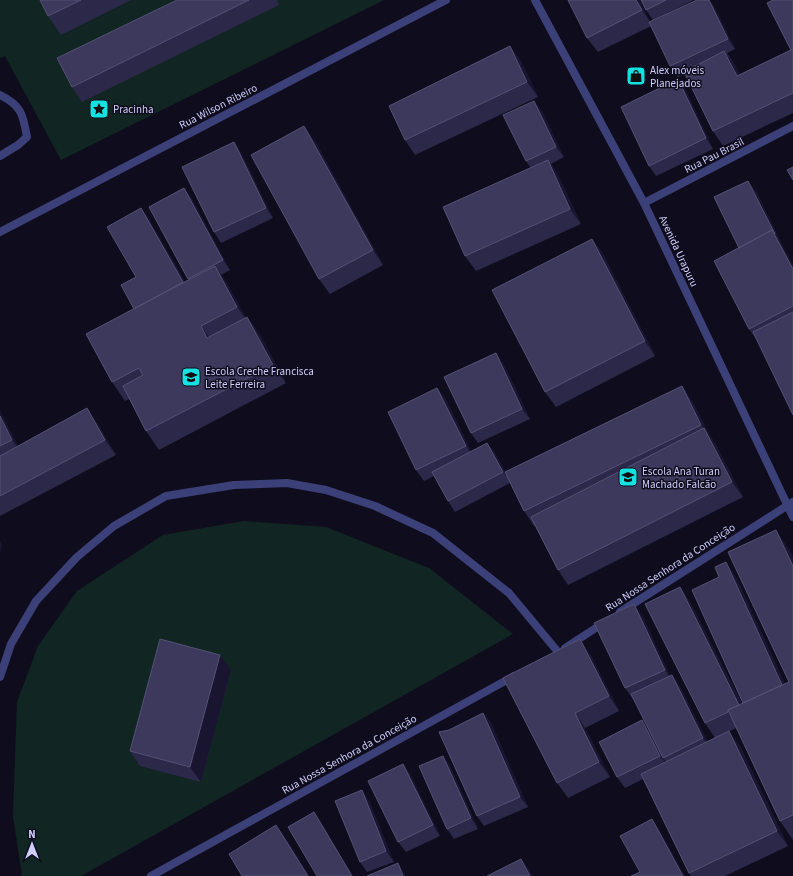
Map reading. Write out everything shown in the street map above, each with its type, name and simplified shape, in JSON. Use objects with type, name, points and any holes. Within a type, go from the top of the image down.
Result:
[{"type":"street","name":"Rua Wilson Ribeiro","points":[[0,232],[446,0]]},
{"type":"street","name":"Avenida Urapuru","points":[[535,0],[644,203],[790,503],[793,517]]},
{"type":"street","points":[[0,95],[16,104],[24,117],[27,137],[18,145],[0,156]]},
{"type":"street","name":"Rua Pau Brasil","points":[[644,203],[793,126]]},
{"type":"street","name":"Rua Nossa Senhora da Conceição","points":[[0,677],[11,644],[36,601],[77,558],[114,526],[166,496],[234,485],[287,483],[326,490],[375,506],[433,533],[509,593],[555,654],[790,503]]},
{"type":"street","name":"Rua Nossa Senhora da Conceição","points":[[151,876],[524,671]]},
{"type":"green space","name":"Pracinha","points":[[0,0],[384,0],[61,160],[5,56],[0,58]]},
{"type":"green space","points":[[244,521],[326,527],[429,568],[513,634],[81,876],[22,876],[13,816],[17,702],[38,646],[77,591],[163,535]]},
{"type":"building","points":[[40,0],[81,0],[48,16]]},
{"type":"building","points":[[177,0],[249,0],[72,87],[57,58]]},
{"type":"building","points":[[568,0],[636,0],[642,10],[587,38]]},
{"type":"building","points":[[641,0],[666,0],[646,10]]},
{"type":"building","points":[[697,0],[709,0],[728,39],[670,66],[649,22]]},
{"type":"building","points":[[773,0],[793,0],[793,49],[791,50],[767,3]]},
{"type":"building","points":[[510,46],[527,82],[405,140],[389,106]]},
{"type":"building","points":[[793,49],[793,93],[713,131],[684,72],[724,51],[737,76]]},
{"type":"building","points":[[678,79],[706,138],[649,166],[621,107]]},
{"type":"building","points":[[534,101],[556,147],[526,161],[503,115]]},
{"type":"building","points":[[304,126],[373,250],[319,279],[251,155]]},
{"type":"building","points":[[234,142],[266,208],[214,232],[182,167]]},
{"type":"building","points":[[548,160],[570,209],[465,256],[443,207]]},
{"type":"building","points":[[793,167],[793,180],[787,170]]},
{"type":"building","points":[[748,181],[775,234],[772,230],[739,248],[714,197]]},
{"type":"building","points":[[184,188],[223,260],[188,279],[149,207]]},
{"type":"building","points":[[141,208],[183,282],[134,309],[121,285],[136,277],[107,227]]},
{"type":"building","points":[[772,230],[793,269],[793,306],[749,329],[714,261]]},
{"type":"building","points":[[592,239],[645,341],[545,392],[492,290]]},
{"type":"building","points":[[215,266],[237,307],[201,326],[207,338],[247,317],[273,365],[146,431],[123,386],[143,375],[139,368],[112,382],[86,334]]},
{"type":"building","points":[[793,312],[793,415],[753,332]]},
{"type":"building","points":[[496,353],[522,409],[471,433],[444,377]]},
{"type":"building","points":[[682,386],[701,425],[524,511],[505,472]]},
{"type":"building","points":[[437,388],[466,446],[416,470],[388,412]]},
{"type":"building","points":[[87,408],[105,440],[0,496],[0,456]]},
{"type":"building","points":[[0,416],[12,440],[0,446]]},
{"type":"building","points":[[704,428],[732,482],[558,570],[531,517]]},
{"type":"building","points":[[487,443],[503,472],[448,501],[432,472]]},
{"type":"building","points":[[776,530],[793,566],[793,815],[780,821],[728,710],[789,682],[728,552]]},
{"type":"building","points":[[726,562],[782,685],[743,703],[692,590],[719,577],[715,567]]},
{"type":"building","points":[[680,587],[739,705],[705,723],[645,604]]},
{"type":"building","points":[[634,604],[665,670],[625,688],[594,623]]},
{"type":"building","points":[[160,639],[220,655],[190,767],[130,751]]},
{"type":"building","points":[[580,639],[609,696],[575,713],[599,762],[557,783],[503,678]]},
{"type":"building","points":[[672,675],[703,738],[663,758],[631,694]]},
{"type":"building","points":[[483,713],[520,797],[477,816],[439,732],[449,730]]},
{"type":"building","points":[[642,720],[660,756],[617,777],[599,742]]},
{"type":"building","points":[[729,731],[777,831],[689,873],[641,774]]},
{"type":"building","points":[[443,756],[471,818],[447,829],[419,766]]},
{"type":"building","points":[[403,764],[433,825],[398,842],[368,781]]},
{"type":"building","points":[[362,790],[386,851],[360,862],[335,801]]},
{"type":"building","points":[[314,812],[352,876],[317,876],[288,827]]},
{"type":"building","points":[[652,819],[683,876],[631,876],[640,872],[620,836]]},
{"type":"building","points":[[276,825],[308,876],[242,876],[229,854]]},
{"type":"building","points":[[521,859],[530,876],[487,876]]},
{"type":"building","points":[[398,863],[403,876],[367,876]]},
{"type":"place","name":"Alex móveis Planejados","points":[[636,76]]},
{"type":"place","name":"Pracinha","points":[[99,109]]},
{"type":"place","name":"Escola Creche Francisca Leite Ferreira","points":[[191,377]]},
{"type":"place","name":"Escola Ana Turan Machado Falcão","points":[[628,477]]}]
